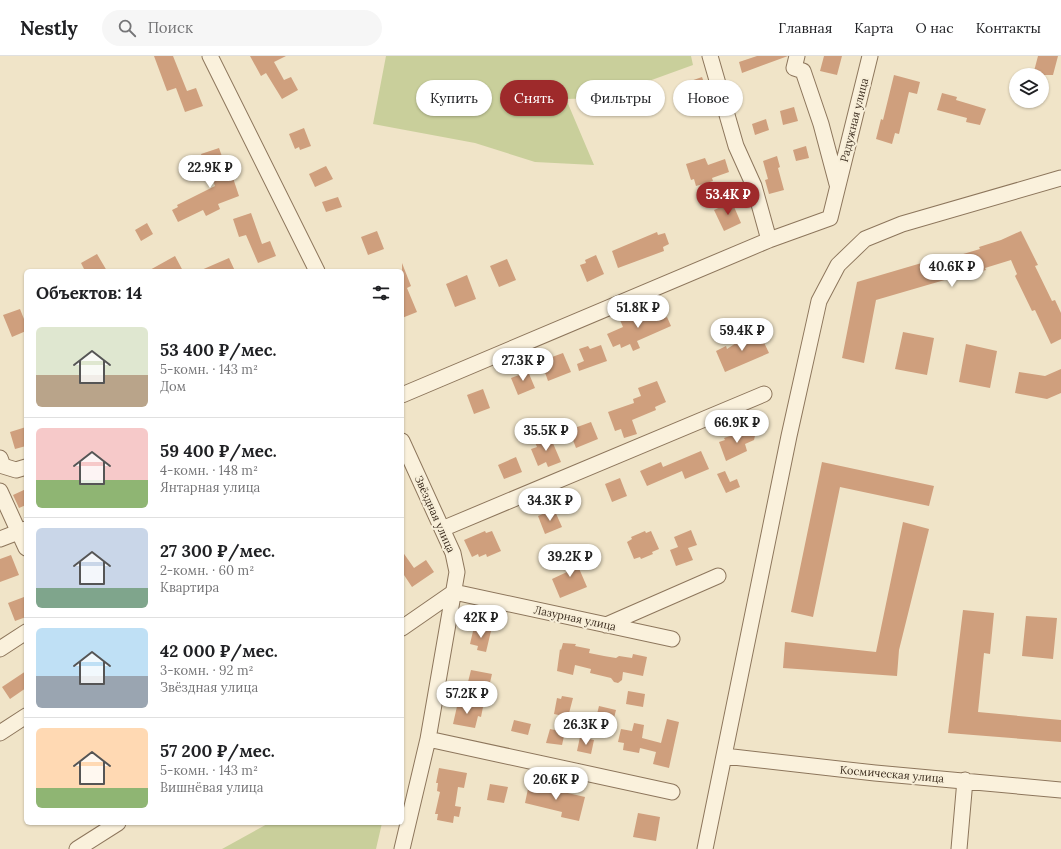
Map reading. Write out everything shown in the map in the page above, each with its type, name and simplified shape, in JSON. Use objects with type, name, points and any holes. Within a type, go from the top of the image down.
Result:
[{"type":"street","points":[[210,56],[316,269]]},
{"type":"street","points":[[404,394],[769,240],[754,186],[736,146],[710,56]]},
{"type":"street","points":[[796,56],[794,68],[803,71],[838,185]]},
{"type":"street","name":"Радужная улица","points":[[769,240],[830,218],[870,56]]},
{"type":"street","points":[[706,849],[789,436],[819,301],[838,265],[865,239],[902,224],[1061,178]]},
{"type":"street","points":[[442,529],[764,394]]},
{"type":"street","name":"Звёздная улица","points":[[402,849],[428,739],[457,572],[453,553],[442,529],[407,465],[404,451]]},
{"type":"street","points":[[0,458],[3,466],[16,470],[24,468]]},
{"type":"street","points":[[0,491],[22,530],[0,539]]},
{"type":"street","points":[[606,625],[718,576]]},
{"type":"street","points":[[404,627],[454,592]]},
{"type":"street","name":"Лазурная улица","points":[[454,592],[672,639]]},
{"type":"street","points":[[0,649],[24,633]]},
{"type":"street","points":[[0,733],[24,717]]},
{"type":"street","points":[[428,739],[672,792]]},
{"type":"street","name":"Космическая улица","points":[[724,756],[875,773],[965,780],[1061,790]]},
{"type":"street","points":[[959,849],[965,780]]},
{"type":"street","points":[[76,849],[115,825]]},
{"type":"green space","points":[[386,56],[691,56],[693,65],[652,80],[576,80],[576,99],[568,99],[568,80],[500,80],[500,116],[568,116],[568,104],[594,165],[535,162],[475,143],[373,124]]},
{"type":"green space","points":[[265,825],[382,825],[376,849],[222,849]]},
{"type":"building","points":[[154,56],[173,56],[187,91],[196,88],[203,106],[185,112],[176,88],[167,91]]},
{"type":"building","points":[[250,56],[286,56],[274,62],[284,80],[291,77],[298,90],[282,99],[266,73],[261,76]]},
{"type":"building","points":[[757,56],[788,56],[742,73],[739,62]]},
{"type":"building","points":[[824,56],[842,56],[837,75],[820,71]]},
{"type":"building","points":[[1038,56],[1058,56],[1053,75],[1049,75],[1049,68],[1035,68]]},
{"type":"building","points":[[894,75],[920,82],[917,94],[909,92],[899,134],[895,133],[892,144],[876,139],[881,119],[883,120]]},
{"type":"building","points":[[702,77],[703,80],[693,80]]},
{"type":"building","points":[[942,93],[957,97],[956,100],[986,109],[980,125],[966,122],[967,118],[937,110]]},
{"type":"building","points":[[794,107],[798,121],[783,125],[780,111]]},
{"type":"building","points":[[766,119],[769,130],[755,135],[752,124]]},
{"type":"building","points":[[304,128],[311,146],[300,150],[299,147],[295,149],[289,134]]},
{"type":"building","points":[[806,146],[809,158],[796,161],[793,150]]},
{"type":"building","points":[[219,148],[230,179],[233,178],[239,196],[218,204],[220,209],[206,216],[203,210],[178,222],[172,210],[178,207],[177,205],[215,186],[210,172],[208,173],[201,154]]},
{"type":"building","points":[[777,156],[780,167],[778,168],[784,190],[769,194],[765,180],[768,179],[763,161]]},
{"type":"building","points":[[705,158],[708,165],[725,159],[729,172],[712,178],[713,181],[696,186],[694,179],[691,180],[686,164]]},
{"type":"building","points":[[326,166],[333,179],[315,187],[309,174]]},
{"type":"building","points":[[338,197],[342,207],[326,212],[322,202]]},
{"type":"building","points":[[732,202],[741,223],[724,231],[714,210]]},
{"type":"building","points":[[251,213],[262,244],[270,241],[276,256],[258,263],[246,235],[239,237],[233,219]]},
{"type":"building","points":[[147,223],[153,234],[141,241],[135,230]]},
{"type":"building","points":[[377,231],[384,249],[368,255],[361,237]]},
{"type":"building","points":[[1021,231],[1038,265],[1035,266],[1052,301],[1055,300],[1061,313],[1061,339],[1051,344],[1035,310],[1032,311],[1015,276],[1017,274],[1011,260],[985,268],[986,270],[949,281],[948,279],[876,300],[864,363],[842,358],[857,282],[942,257],[943,260],[980,249],[979,247],[1001,240]]},
{"type":"building","points":[[657,232],[658,235],[665,233],[669,244],[663,247],[664,251],[618,268],[612,251]]},
{"type":"building","points":[[97,254],[106,269],[84,269],[81,263]]},
{"type":"building","points":[[596,255],[604,274],[587,282],[580,265],[586,263],[585,260]]},
{"type":"building","points":[[175,256],[182,269],[152,269]]},
{"type":"building","points":[[229,258],[234,269],[204,269]]},
{"type":"building","points":[[507,259],[516,280],[499,287],[490,266]]},
{"type":"building","points":[[402,263],[411,286],[407,288],[417,312],[404,317],[404,269],[402,269]]},
{"type":"building","points":[[467,275],[476,299],[455,307],[446,284]]},
{"type":"building","points":[[20,309],[24,319],[24,332],[12,337],[3,315]]},
{"type":"building","points":[[650,310],[651,313],[658,310],[662,319],[667,317],[671,326],[637,341],[640,348],[633,351],[630,344],[621,348],[620,344],[613,347],[607,334],[623,327],[620,320]]},
{"type":"building","points":[[759,332],[769,353],[725,372],[716,351],[726,346],[727,349],[739,341],[751,341],[749,336]]},
{"type":"building","points":[[903,332],[934,338],[927,375],[895,369]]},
{"type":"building","points":[[966,344],[997,351],[990,388],[959,382]]},
{"type":"building","points":[[601,345],[607,361],[579,371],[577,364],[584,361],[579,349],[588,346],[590,349]]},
{"type":"building","points":[[563,353],[571,372],[548,381],[541,361]]},
{"type":"building","points":[[527,369],[535,388],[518,395],[511,378],[519,375],[518,373]]},
{"type":"building","points":[[1061,369],[1061,393],[1047,399],[1015,393],[1019,372],[1045,376]]},
{"type":"building","points":[[657,381],[666,402],[655,407],[656,410],[632,420],[637,434],[624,438],[621,429],[615,431],[608,412],[634,403],[633,399],[641,396],[638,388]]},
{"type":"building","points":[[483,389],[490,408],[474,414],[467,395]]},
{"type":"building","points":[[591,422],[598,439],[576,448],[569,430]]},
{"type":"building","points":[[757,427],[754,440],[745,444],[747,451],[726,461],[719,442],[725,440],[724,438]]},
{"type":"building","points":[[24,428],[24,447],[15,449],[10,432]]},
{"type":"building","points":[[549,434],[561,462],[548,467],[546,462],[538,466],[531,449],[537,447],[534,440]]},
{"type":"building","points":[[701,451],[709,469],[685,479],[682,471],[647,486],[640,471],[661,462],[663,467]]},
{"type":"building","points":[[516,457],[522,472],[504,479],[498,465]]},
{"type":"building","points":[[822,462],[934,486],[929,506],[840,487],[813,617],[791,612]]},
{"type":"building","points":[[725,471],[730,482],[737,479],[740,487],[726,493],[717,474]]},
{"type":"building","points":[[620,478],[627,496],[612,502],[605,484]]},
{"type":"building","points":[[24,490],[24,506],[19,508],[13,495]]},
{"type":"building","points":[[554,509],[562,527],[545,534],[538,516]]},
{"type":"building","points":[[903,522],[929,529],[899,650],[897,676],[783,668],[785,642],[876,652]]},
{"type":"building","points":[[691,530],[697,545],[688,548],[693,560],[676,566],[670,550],[678,547],[674,537]]},
{"type":"building","points":[[485,531],[486,533],[492,531],[501,551],[487,557],[486,554],[479,557],[478,554],[472,557],[464,540]]},
{"type":"building","points":[[645,531],[646,533],[651,531],[659,549],[652,552],[653,554],[641,559],[640,557],[634,559],[627,542],[632,539],[631,537]]},
{"type":"building","points":[[404,554],[414,568],[426,560],[434,572],[412,587],[404,575]]},
{"type":"building","points":[[580,554],[584,563],[578,566],[587,587],[560,598],[552,579],[567,572],[562,561]]},
{"type":"building","points":[[11,555],[19,575],[0,582],[0,559]]},
{"type":"building","points":[[24,597],[24,618],[15,621],[8,603]]},
{"type":"building","points":[[963,610],[994,613],[990,654],[984,653],[978,712],[1061,720],[1061,742],[948,733]]},
{"type":"building","points":[[1026,616],[1057,618],[1053,659],[1022,656]]},
{"type":"building","points":[[474,627],[491,631],[486,652],[477,650],[478,646],[470,644]]},
{"type":"building","points":[[563,643],[576,644],[575,646],[590,649],[589,653],[616,658],[619,656],[632,658],[633,654],[647,657],[643,676],[623,672],[622,680],[618,683],[614,682],[611,678],[590,673],[591,669],[575,665],[573,675],[557,671],[560,649],[561,650]]},
{"type":"building","points":[[471,670],[492,674],[488,691],[467,686]]},
{"type":"building","points":[[24,672],[24,689],[10,699],[2,687]]},
{"type":"building","points":[[628,691],[645,694],[643,707],[626,704]]},
{"type":"building","points":[[562,696],[573,698],[568,717],[554,714],[557,698],[561,699]]},
{"type":"building","points":[[458,702],[483,707],[481,717],[478,716],[475,728],[453,724]]},
{"type":"building","points":[[599,706],[616,710],[612,726],[595,722]]},
{"type":"building","points":[[667,719],[679,722],[669,768],[653,764],[656,752],[640,748],[639,753],[623,750],[624,743],[618,742],[621,729],[632,731],[634,723],[644,725],[642,738],[661,743]]},
{"type":"building","points":[[514,720],[531,724],[528,735],[511,731]]},
{"type":"building","points":[[550,729],[565,732],[562,745],[546,743]]},
{"type":"building","points":[[580,737],[594,740],[591,754],[577,751]]},
{"type":"building","points":[[439,768],[467,773],[464,788],[458,787],[455,806],[461,807],[459,817],[454,816],[453,823],[437,820],[438,814],[435,814],[440,792],[437,791],[438,783],[436,783]]},
{"type":"building","points":[[490,784],[508,787],[504,803],[487,800]]},
{"type":"building","points":[[529,784],[585,797],[579,821],[561,817],[562,812],[525,803]]},
{"type":"building","points":[[638,813],[660,817],[656,841],[633,837]]}]
